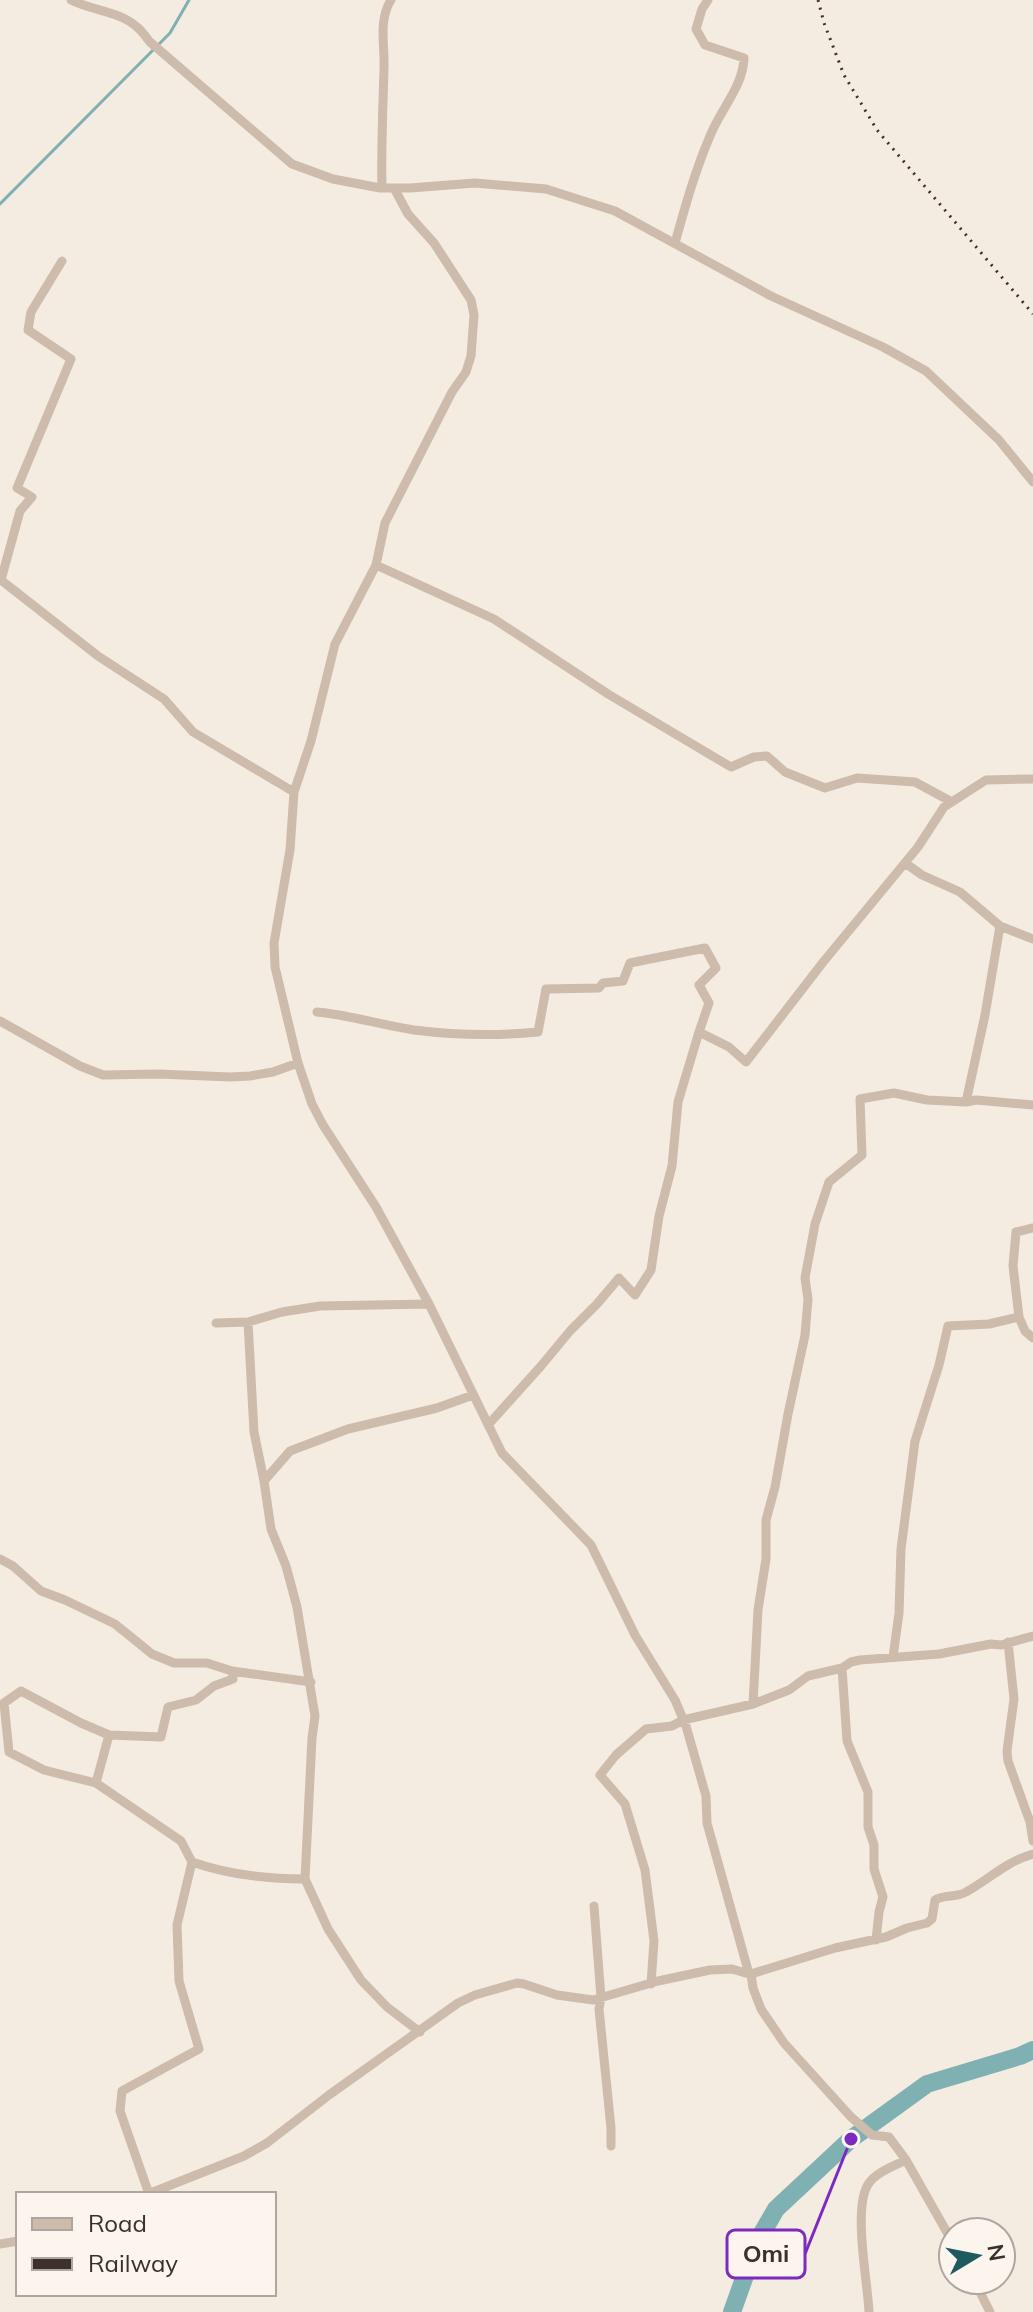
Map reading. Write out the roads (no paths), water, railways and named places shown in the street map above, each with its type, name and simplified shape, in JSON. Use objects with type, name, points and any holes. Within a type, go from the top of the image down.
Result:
[{"type":"street","points":[[71,0],[86,8],[116,14],[137,27],[150,42],[292,164],[333,179],[382,188],[475,183],[546,189],[615,211],[771,296],[883,347],[926,371],[999,440],[1033,482]]},
{"type":"street","points":[[382,188],[382,36],[386,8],[391,0]]},
{"type":"street","points":[[675,243],[689,192],[711,133],[744,71],[744,58],[705,45],[696,29],[708,0]]},
{"type":"street","points":[[394,188],[402,204],[434,243],[471,300],[474,339],[466,372],[452,392],[385,523],[376,565],[335,644],[311,741],[294,792],[290,850],[274,943],[275,967],[298,1063],[312,1104],[329,1136],[376,1207],[429,1304],[502,1453],[591,1545],[635,1635],[675,1700],[706,1796],[707,1823],[753,1988],[773,2028],[851,2117],[872,2135],[889,2137],[938,2216]]},
{"type":"street","points":[[402,204],[410,188]]},
{"type":"street","points":[[62,261],[31,312],[28,330],[71,359],[17,488],[32,497],[20,511],[1,580],[98,656],[164,699],[193,732],[294,792]]},
{"type":"street","points":[[376,565],[494,619],[608,694],[731,767],[754,757],[767,756],[785,772],[825,788],[857,778],[915,782],[952,802]]},
{"type":"street","points":[[699,1032],[729,1047],[746,1062],[918,847],[944,807],[986,780],[1033,779]]},
{"type":"street","points":[[905,863],[922,875],[960,892],[1000,926],[1033,939]]},
{"type":"street","points":[[966,1102],[1000,926]]},
{"type":"street","points":[[317,1012],[411,1030],[450,1034],[538,1032],[546,989],[599,988],[603,983],[623,981],[630,963],[705,948],[716,968],[699,985],[709,1003],[678,1102],[672,1166],[659,1216],[651,1270],[635,1295],[619,1278],[488,1425]]},
{"type":"street","points":[[0,1021],[94,1073],[103,1075],[250,1076],[298,1063]]},
{"type":"street","points":[[753,1704],[758,1610],[766,1559],[766,1520],[805,1335],[808,1299],[805,1278],[812,1237],[829,1182],[862,1155],[860,1099],[894,1093],[927,1100],[1033,1105]]},
{"type":"street","points":[[1033,1228],[1016,1232],[1013,1266],[1019,1317],[1025,1331],[1033,1338]]},
{"type":"street","points":[[216,1323],[248,1322],[320,1306],[429,1304]]},
{"type":"street","points":[[893,1657],[899,1613],[901,1549],[915,1441],[948,1326],[989,1324],[1019,1317]]},
{"type":"street","points":[[248,1322],[254,1432],[271,1529],[286,1566],[297,1607],[315,1716],[305,1879],[328,1929],[361,1980],[387,2007],[420,2032]]},
{"type":"street","points":[[264,1481],[290,1451],[348,1429],[437,1408],[473,1395]]},
{"type":"street","points":[[0,1559],[13,1566],[41,1591],[115,1624],[152,1654],[174,1663],[207,1663],[232,1671],[311,1682]]},
{"type":"street","points":[[651,1984],[654,1941],[645,1870],[625,1804],[600,1775],[616,1755],[646,1729],[672,1726],[683,1720],[753,1704],[789,1690],[808,1676],[842,1668],[851,1662],[939,1654],[991,1644],[1001,1645],[1033,1636]]},
{"type":"street","points":[[1008,1642],[1014,1699],[1008,1761],[1030,1822],[1033,1841]]},
{"type":"street","points":[[842,1668],[847,1741],[868,1792],[868,1827],[874,1845],[874,1869],[883,1897],[876,1940]]},
{"type":"street","points":[[147,2192],[120,2111],[122,2091],[199,2049],[179,1981],[177,1939],[177,1925],[192,1862],[181,1841],[96,1783],[44,1770],[9,1752],[4,1703],[21,1691],[109,1735],[161,1737],[168,1707],[196,1700],[214,1686],[233,1679],[232,1671]]},
{"type":"street","points":[[96,1783],[109,1735]]},
{"type":"street","points":[[153,2192],[231,2162],[267,2143],[458,2003],[475,1995],[517,1983],[579,1999],[601,1998],[710,1970],[732,1969],[750,1974],[927,1923],[932,1919],[935,1900],[968,1891],[996,1870],[1033,1854]]},
{"type":"street","points":[[192,1862],[217,1870],[272,1879],[305,1879]]},
{"type":"street","points":[[594,1906],[611,2146]]},
{"type":"street","points":[[869,2312],[862,2248],[864,2195],[869,2182],[906,2160]]},
{"type":"waterway","points":[[0,204],[170,33],[189,0]]},
{"type":"waterway","points":[[732,2312],[757,2242],[776,2209],[851,2139],[927,2084],[1033,2050]]},
{"type":"railway","points":[[818,0],[844,75],[877,130],[1033,314]]},
{"type":"place","name":"Omi","points":[[851,2139]]}]
